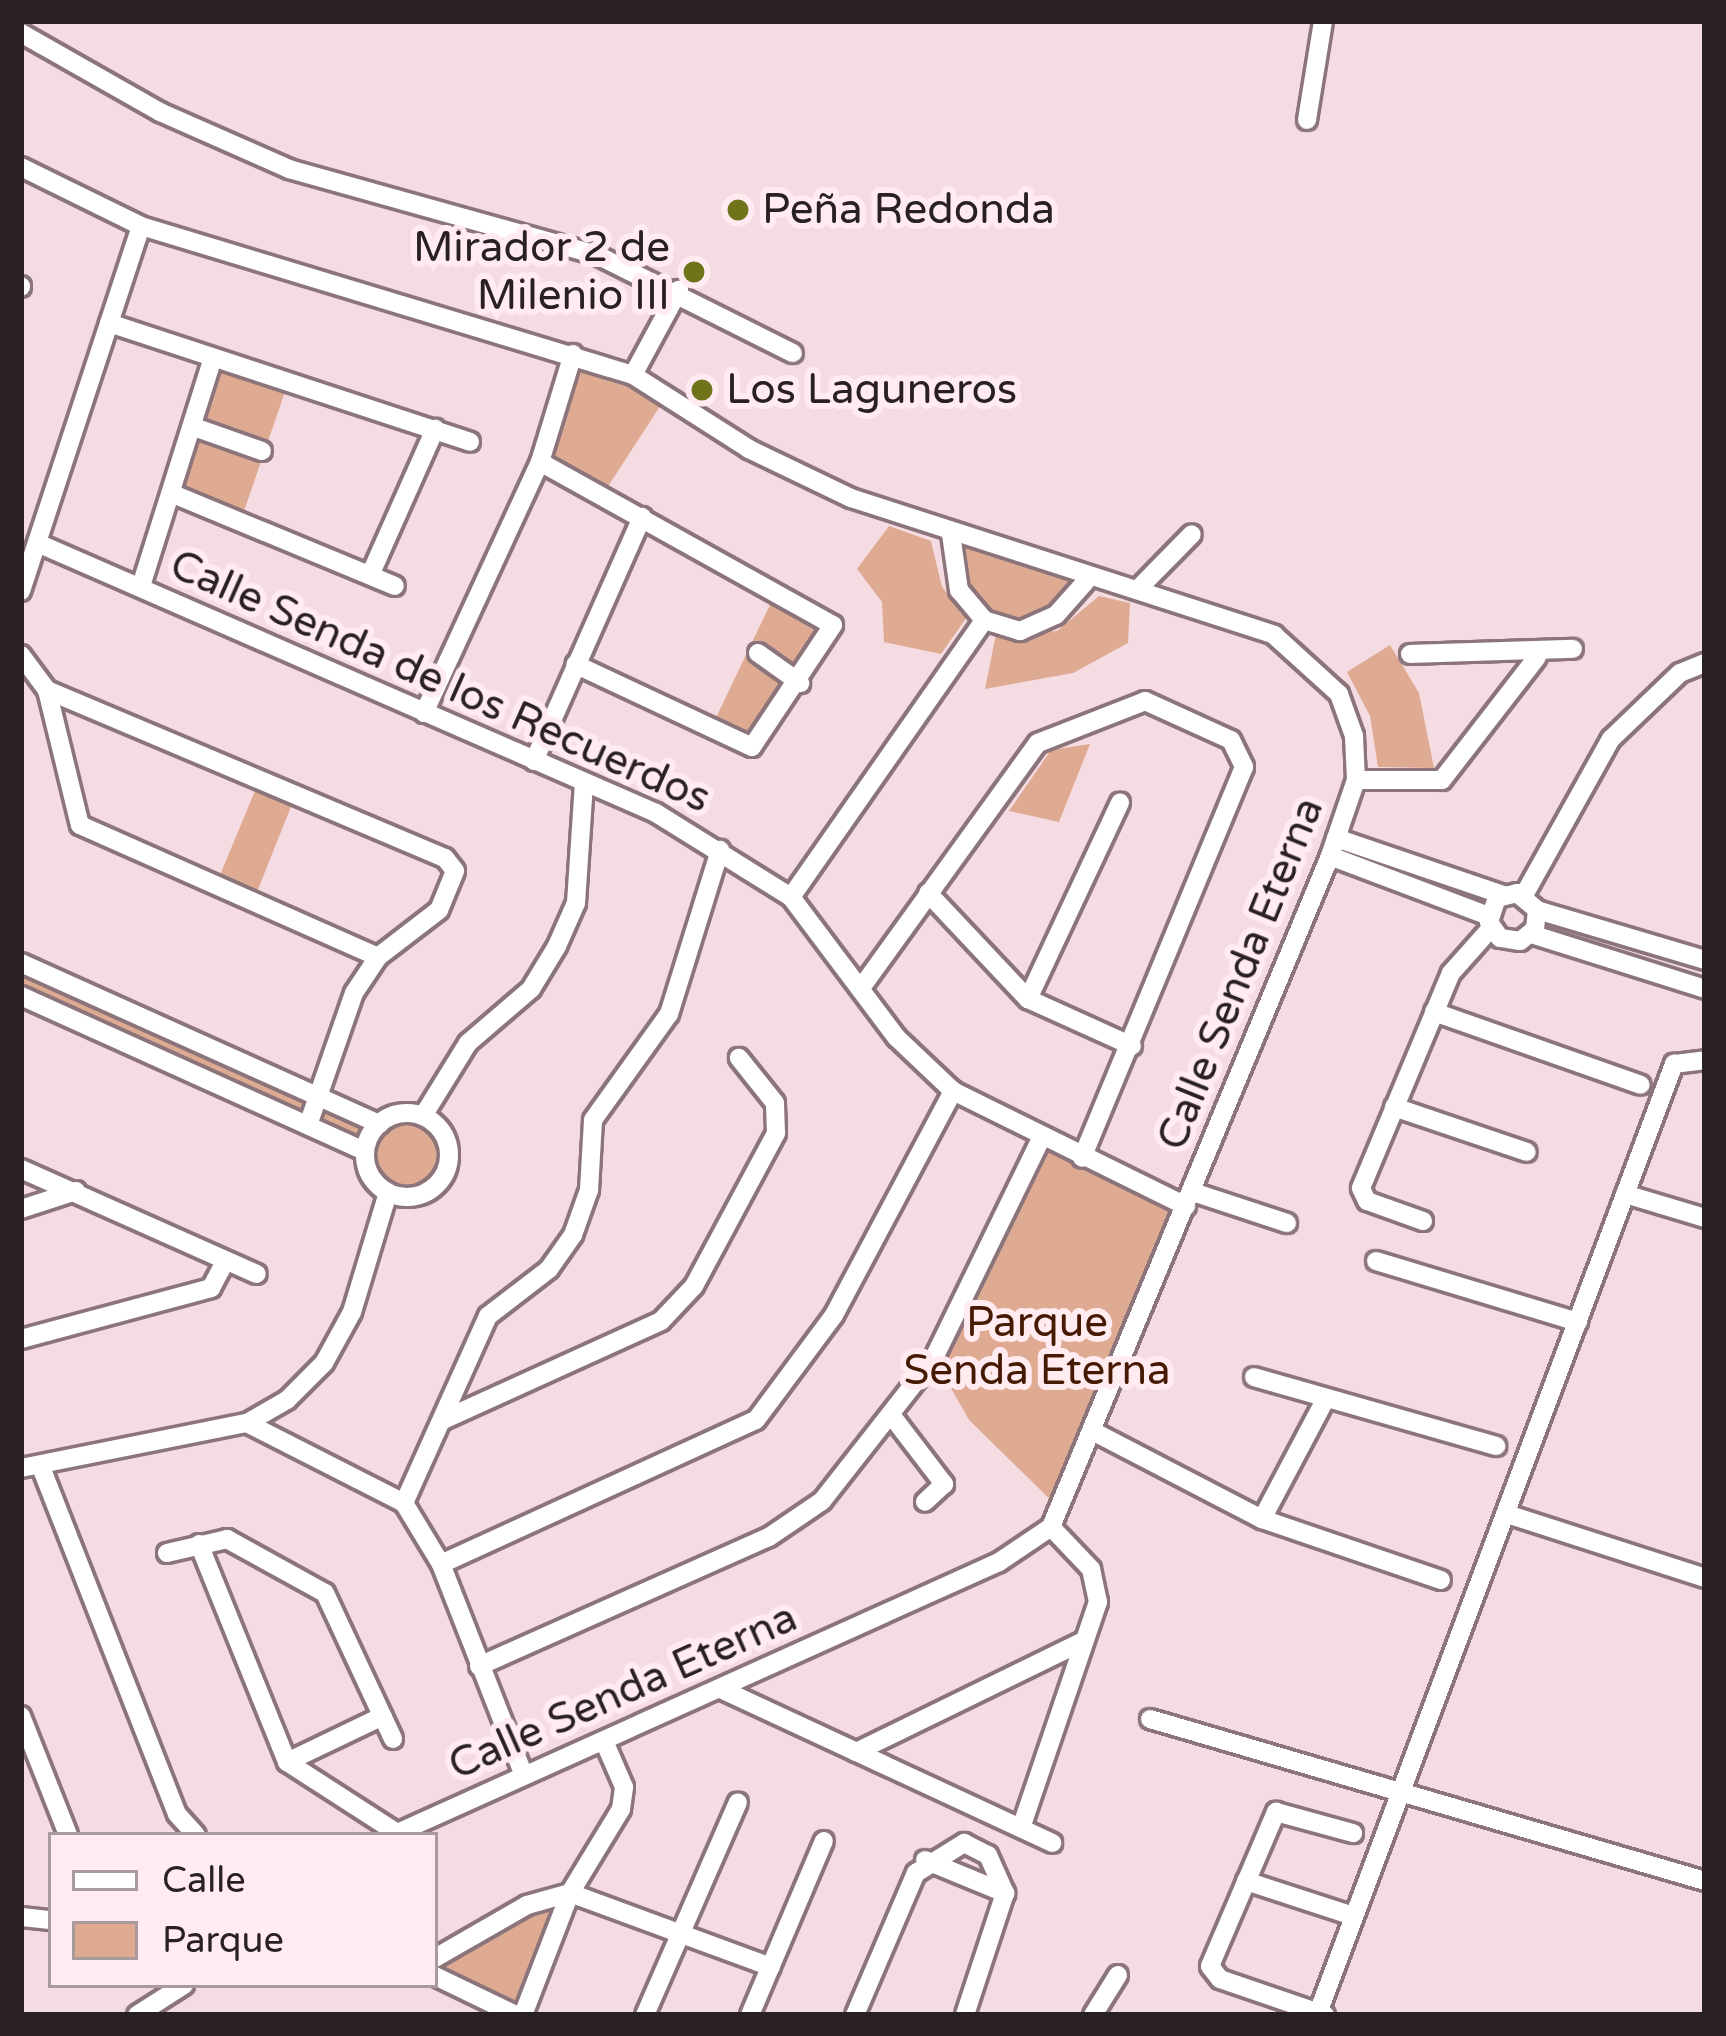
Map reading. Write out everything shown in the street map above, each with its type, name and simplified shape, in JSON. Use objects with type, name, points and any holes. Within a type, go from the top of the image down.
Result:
[{"type":"street","points":[[1307,120],[1323,21]]},
{"type":"street","points":[[21,33],[160,112],[290,169],[597,255],[679,290],[793,353]]},
{"type":"street","name":"Calle Senda Eterna","points":[[21,167],[141,226],[633,375],[748,449],[951,534],[1274,635],[1311,660],[1347,715],[1356,780],[1333,847],[1096,1433],[1051,1527],[999,1562],[723,1690],[522,1772],[399,1832]]},
{"type":"street","points":[[21,592],[42,544],[141,226]]},
{"type":"street","points":[[633,375],[679,290]]},
{"type":"street","points":[[109,323],[470,442]]},
{"type":"street","points":[[424,713],[539,463],[573,354]]},
{"type":"street","points":[[141,586],[214,358]]},
{"type":"street","points":[[194,427],[262,451]]},
{"type":"street","points":[[371,573],[435,429]]},
{"type":"street","points":[[539,463],[831,620],[800,682],[752,747],[575,664]]},
{"type":"street","points":[[172,494],[395,586]]},
{"type":"street","points":[[535,761],[642,517]]},
{"type":"street","points":[[951,534],[959,590],[984,620],[1020,631],[1056,615],[1088,579]]},
{"type":"street","points":[[1137,590],[1192,534]]},
{"type":"street","name":"Calle Senda de los Recuerdos","points":[[42,544],[535,761],[720,850],[791,897],[861,988],[953,1091],[1082,1158],[1189,1199],[1287,1223]]},
{"type":"street","points":[[791,897],[984,620]]},
{"type":"street","points":[[1410,654],[1538,657],[1573,649]]},
{"type":"street","points":[[758,653],[800,682]]},
{"type":"street","points":[[21,655],[47,690],[80,825],[378,957]]},
{"type":"street","points":[[1356,780],[1442,780],[1538,657]]},
{"type":"street","points":[[1531,934],[1531,903],[1611,739],[1680,673],[1705,663]]},
{"type":"street","points":[[47,690],[445,858],[455,888],[378,957],[337,1030],[308,1125]]},
{"type":"street","points":[[861,988],[1038,743],[1145,701],[1231,740],[1244,767],[1082,1158]]},
{"type":"street","points":[[21,963],[320,1092],[379,1124],[423,1116],[468,1043],[531,989],[557,946],[576,903],[584,784]]},
{"type":"street","points":[[1028,999],[1120,803]]},
{"type":"street","points":[[1333,847],[1441,873],[1705,960]]},
{"type":"street","points":[[1333,847],[1490,922],[1506,941],[1531,934],[1705,989]]},
{"type":"street","points":[[404,1503],[488,1316],[549,1269],[573,1235],[590,1190],[593,1120],[669,1013],[720,850]]},
{"type":"street","points":[[1434,895],[1441,873]]},
{"type":"street","points":[[928,893],[1028,999],[1132,1046]]},
{"type":"street","points":[[1423,1221],[1361,1196],[1434,1012],[1466,950],[1490,922],[1503,895]]},
{"type":"street","points":[[21,996],[365,1151]]},
{"type":"street","points":[[94,1029],[107,1001]]},
{"type":"street","points":[[1434,1012],[1641,1085]]},
{"type":"street","points":[[443,1420],[661,1321],[694,1286],[776,1133],[775,1103],[740,1058]]},
{"type":"street","points":[[1353,1834],[1280,1811],[1210,1971],[1322,2014],[1353,1916],[1674,1064],[1705,1060]]},
{"type":"street","points":[[441,1564],[756,1420],[834,1315],[953,1091]]},
{"type":"street","points":[[1394,1107],[1527,1152]]},
{"type":"street","points":[[386,1203],[416,1197],[448,1168],[447,1139],[423,1116]]},
{"type":"street","points":[[379,1124],[365,1151],[370,1176],[386,1203]]},
{"type":"street","points":[[479,1666],[769,1537],[822,1501],[895,1420],[1041,1139]]},
{"type":"street","points":[[21,1169],[257,1274]]},
{"type":"street","points":[[21,1208],[76,1191]]},
{"type":"street","points":[[1625,1194],[1705,1218]]},
{"type":"street","points":[[193,1832],[177,1814],[31,1467],[247,1423],[324,1364],[386,1203]]},
{"type":"street","points":[[21,1339],[211,1288],[225,1262]]},
{"type":"street","points":[[1376,1262],[1578,1322]]},
{"type":"street","points":[[1254,1377],[1496,1447]]},
{"type":"street","points":[[1262,1519],[1325,1400]]},
{"type":"street","points":[[895,1420],[944,1484],[925,1502]]},
{"type":"street","points":[[247,1423],[404,1503],[441,1564],[522,1772]]},
{"type":"street","points":[[1096,1433],[1262,1519],[1441,1580]]},
{"type":"street","points":[[1507,1514],[1705,1578]]},
{"type":"street","points":[[988,1855],[1012,1824],[1084,1641],[1098,1585],[1051,1527]]},
{"type":"street","points":[[167,1553],[232,1541],[325,1593],[393,1738]]},
{"type":"street","points":[[200,1544],[287,1762],[392,1832]]},
{"type":"street","points":[[856,1752],[1084,1641]]},
{"type":"street","points":[[723,1690],[1052,1843]]},
{"type":"street","points":[[287,1762],[383,1716]]},
{"type":"street","points":[[22,1718],[67,1832]]},
{"type":"street","points":[[1150,1719],[1705,1881]]},
{"type":"street","points":[[438,1977],[520,2015],[570,1893],[621,1809],[624,1787],[604,1741]]},
{"type":"street","points":[[646,2015],[738,1802]]},
{"type":"street","points":[[855,2015],[925,1860],[964,1843],[979,1809]]},
{"type":"street","points":[[750,2015],[824,1841]]},
{"type":"street","points":[[964,1843],[988,1855],[1005,1893],[965,2015]]},
{"type":"street","points":[[925,1860],[1005,1893]]},
{"type":"street","points":[[1246,1881],[1353,1916]]},
{"type":"street","points":[[438,1956],[526,1905],[570,1893],[771,1967]]},
{"type":"street","points":[[1093,2015],[1118,1975]]},
{"type":"street","points":[[137,2015],[179,1988]]},
{"type":"green space","points":[[573,354],[668,394],[603,494],[540,462]]},
{"type":"green space","points":[[215,367],[286,389],[242,517],[177,490]]},
{"type":"green space","points":[[889,526],[931,541],[942,587],[967,617],[941,654],[884,642],[882,602],[857,569]]},
{"type":"green space","points":[[951,534],[1088,579],[1020,631],[984,620],[959,590]]},
{"type":"green space","points":[[777,590],[827,616],[760,742],[712,726]]},
{"type":"green space","points":[[1099,596],[1130,603],[1128,643],[1073,673],[985,689],[996,634],[1057,631]]},
{"type":"green space","points":[[1390,645],[1419,693],[1434,768],[1378,767],[1370,716],[1347,672]]},
{"type":"green space","points":[[1090,744],[1059,822],[1009,811],[1051,750]]},
{"type":"green space","points":[[260,779],[296,794],[253,902],[215,887]]},
{"type":"green space","points":[[21,963],[378,1123],[423,1116],[447,1139],[448,1168],[416,1197],[388,1193],[369,1176],[364,1151],[21,996]]},
{"type":"green space","name":"Parque Senda Eterna","points":[[1041,1139],[1186,1206],[1060,1509],[969,1420],[934,1358]]},
{"type":"green space","points":[[570,1893],[523,2015],[438,1977],[438,1957]]},
{"type":"place","name":"Peña Redonda","points":[[738,210]]},
{"type":"place","name":"Mirador 2 de Milenio III","points":[[694,272]]},
{"type":"place","name":"Los Laguneros","points":[[702,390]]}]
